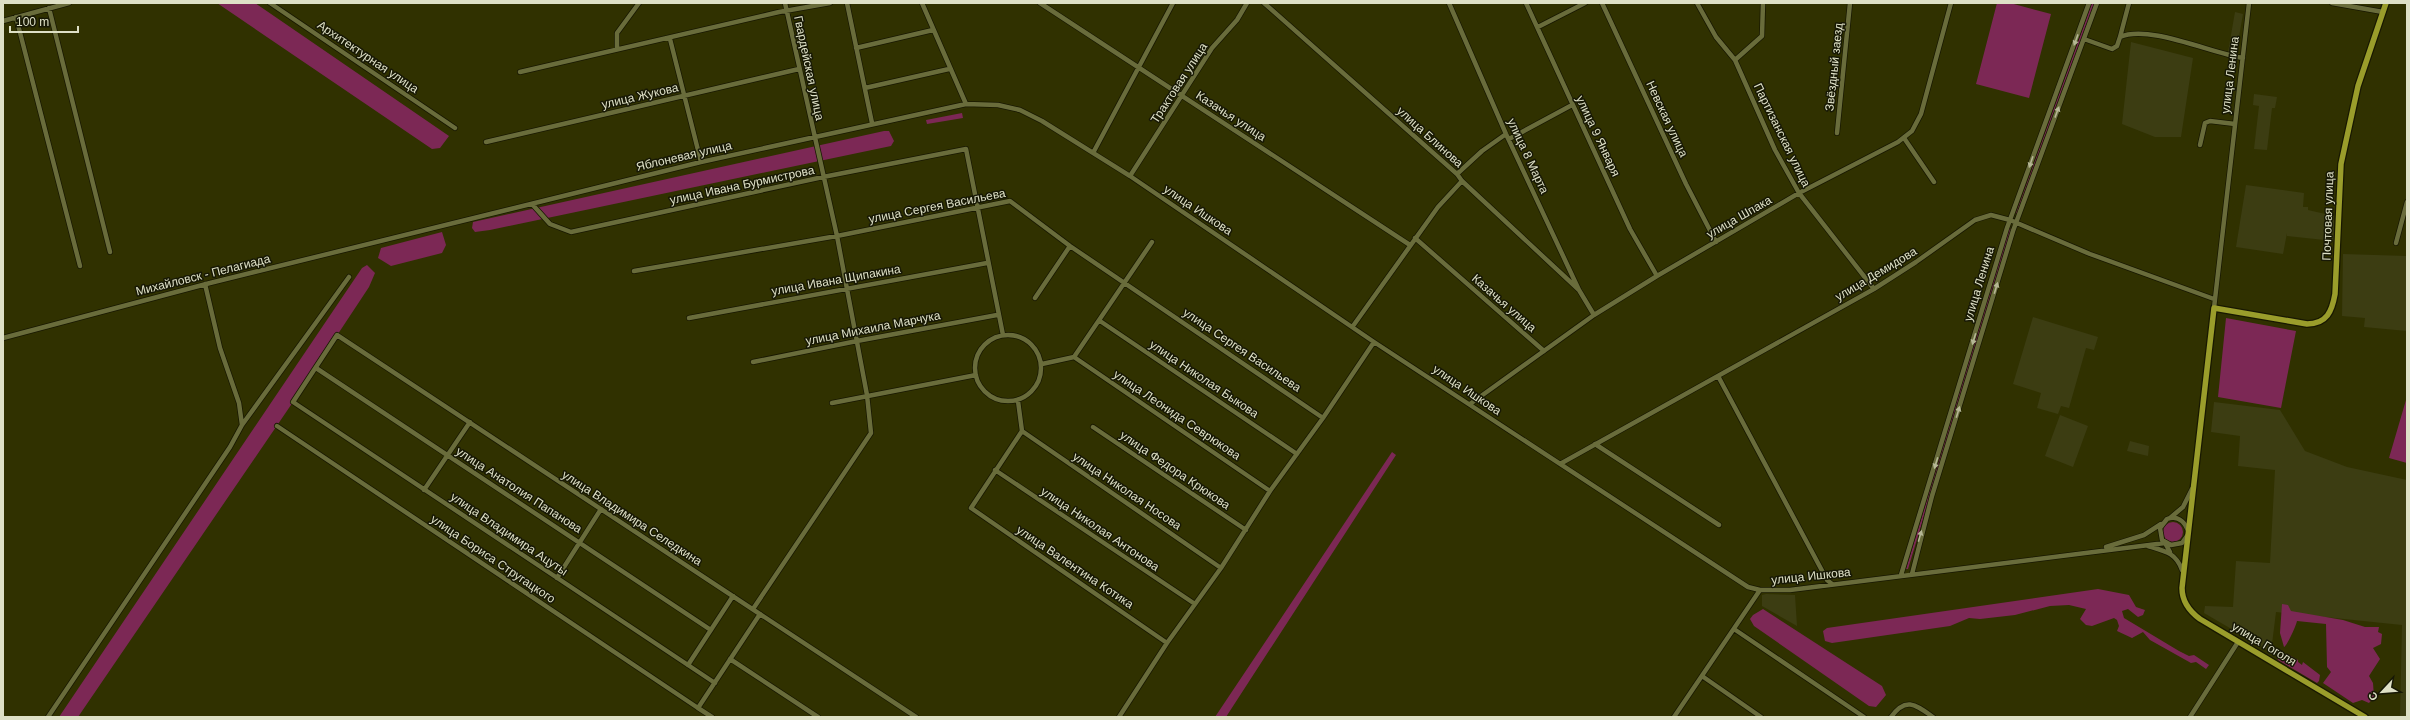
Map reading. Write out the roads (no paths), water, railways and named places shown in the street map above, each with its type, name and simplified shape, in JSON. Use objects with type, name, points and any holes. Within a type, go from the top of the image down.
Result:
[{"type":"main road","name":"Почтовая улица","points":[[2214,308],[2307,324],[2322,321],[2329,315],[2335,294],[2341,164],[2358,86],[2386,3]]},
{"type":"main road","name":"улица Ленина","points":[[2188,533],[2214,308]]},
{"type":"main road","name":"улица Гоголя","points":[[2188,533],[2182,570],[2182,593],[2188,609],[2200,619],[2365,717]]},
{"type":"street","points":[[3,21],[69,3]]},
{"type":"street","name":"Архитектурная улица","points":[[270,3],[455,128]]},
{"type":"street","points":[[617,49],[617,33],[639,3]]},
{"type":"street","name":"Гвардейская улица","points":[[753,609],[871,433],[857,341],[836,236],[813,137],[785,3]]},
{"type":"street","points":[[520,72],[617,49],[670,39],[740,21],[830,3]]},
{"type":"street","points":[[847,3],[872,123]]},
{"type":"street","points":[[922,3],[949,69],[966,104]]},
{"type":"street","name":"Казачья улица","points":[[1040,3],[1410,245]]},
{"type":"street","points":[[1093,153],[1173,3]]},
{"type":"street","name":"Трактовая улица","points":[[1130,176],[1212,48],[1238,20],[1247,3]]},
{"type":"street","name":"улица Блинова","points":[[1264,3],[1457,174],[1462,181],[1579,290]]},
{"type":"street","name":"улица 8 Марта","points":[[1449,3],[1506,134],[1579,290],[1594,315]]},
{"type":"street","name":"улица 9 Января","points":[[1526,3],[1630,229],[1657,276]]},
{"type":"street","points":[[1538,27],[1585,3]]},
{"type":"street","name":"Невская улица","points":[[1602,3],[1686,184],[1716,242]]},
{"type":"street","name":"Партизанская улица","points":[[1697,3],[1716,36],[1735,60],[1776,150],[1799,193],[1874,289]]},
{"type":"street","points":[[1735,60],[1762,36],[1763,3]]},
{"type":"street","name":"Звёздный заезд","points":[[1837,133],[1850,3]]},
{"type":"street","name":"улица Шпака","points":[[1470,404],[1594,315],[1657,276],[1799,193],[1904,138],[1918,124],[1922,114],[1951,3]]},
{"type":"street","name":"улица Ленина","points":[[1902,575],[2010,220],[2089,3]]},
{"type":"street","name":"улица Ленина","points":[[1912,574],[1932,496],[2017,223],[2097,3]]},
{"type":"street","points":[[2084,39],[2112,49],[2117,46],[2129,3]]},
{"type":"street","name":"улица Ленина","points":[[2214,308],[2249,3]]},
{"type":"street","points":[[2332,3],[2382,12]]},
{"type":"street","points":[[49,8],[110,252]]},
{"type":"street","points":[[16,17],[80,266]]},
{"type":"street","points":[[856,48],[933,30]]},
{"type":"street","points":[[2120,37],[2128,33],[2156,36],[2243,58]]},
{"type":"street","points":[[670,39],[685,95],[700,162]]},
{"type":"street","name":"улица Жукова","points":[[486,142],[799,69]]},
{"type":"street","points":[[865,88],[949,69]]},
{"type":"street","name":"улица Ишкова","points":[[966,104],[998,105],[1020,110],[1042,121],[1130,176],[1353,326],[1374,342],[1727,575],[1748,587],[1760,590],[1790,590],[2094,550],[2147,546],[2165,542]]},
{"type":"street","name":"Яблоневая улица","points":[[409,234],[700,162],[872,123],[966,104]]},
{"type":"street","points":[[1509,139],[1572,105]]},
{"type":"street","points":[[2200,145],[2205,123],[2210,121],[2235,124]]},
{"type":"street","points":[[1457,174],[1482,151],[1506,134]]},
{"type":"street","points":[[1904,138],[1934,182]]},
{"type":"street","name":"улица Ивана Бурмистрова","points":[[532,204],[550,224],[571,232],[823,177],[966,149],[978,207]]},
{"type":"street","points":[[1353,326],[1438,207],[1462,181]]},
{"type":"street","name":"улица Сергея Васильева","points":[[634,271],[836,236],[1010,201],[1070,246],[1126,282],[1323,418]]},
{"type":"street","points":[[2396,243],[2407,202]]},
{"type":"street","points":[[978,207],[997,316],[1003,335]]},
{"type":"street","name":"улица Демидова","points":[[1560,464],[1874,289],[1916,262],[1975,220],[1991,215],[2010,220],[2090,254],[2214,299]]},
{"type":"street","name":"Михайловск - Пелагиада","points":[[3,338],[206,284],[409,234]]},
{"type":"street","name":"Казачья улица","points":[[1415,238],[1544,351]]},
{"type":"street","points":[[1042,364],[1074,357],[1100,321],[1152,242]]},
{"type":"street","points":[[1035,298],[1070,246]]},
{"type":"street","name":"улица Ивана Щипакина","points":[[689,318],[987,263]]},
{"type":"street","points":[[48,717],[230,448],[242,425],[349,277]]},
{"type":"street","points":[[206,284],[220,348],[239,403],[242,425]]},
{"type":"street","name":"улица Михаила Марчука","points":[[753,362],[857,341],[997,316]]},
{"type":"street","name":"улица Николая Быкова","points":[[1100,321],[1297,454]]},
{"type":"street","name":"улица Владимира Селедкина","points":[[316,368],[337,335],[916,717]]},
{"type":"street","points":[[1003,335],[1018,337],[1029,342],[1042,364],[1037,383],[1030,394],[1018,401],[1004,402],[993,397],[984,390],[976,374],[977,356],[982,347],[991,340],[1003,335]]},
{"type":"street","points":[[1119,717],[1167,643],[1221,568],[1270,491],[1323,418],[1374,342]]},
{"type":"street","name":"улица Леонида Севрюкова","points":[[1074,357],[1270,491]]},
{"type":"street","name":"улица Владимира Ацуты","points":[[316,368],[293,402],[714,683]]},
{"type":"street","name":"улица Анатолия Папанова","points":[[316,368],[711,630]]},
{"type":"street","points":[[832,403],[976,374]]},
{"type":"street","points":[[1718,376],[1827,580],[1832,584]]},
{"type":"street","points":[[995,470],[1022,431],[1018,401]]},
{"type":"street","points":[[424,490],[470,422]]},
{"type":"street","name":"улица Бориса Стругацкого","points":[[277,426],[712,717]]},
{"type":"street","name":"улица Федора Крюкова","points":[[1094,427],[1246,530]]},
{"type":"street","name":"улица Николая Носова","points":[[1022,431],[1221,568]]},
{"type":"street","points":[[1595,444],[1718,525]]},
{"type":"street","name":"улица Валентина Котика","points":[[995,470],[971,508],[1167,643]]},
{"type":"street","name":"улица Николая Антонова","points":[[995,470],[1195,604]]},
{"type":"street","points":[[2182,570],[2180,562],[2170,552],[2160,536],[2161,524],[2183,507],[2193,488]]},
{"type":"street","points":[[557,578],[601,509]]},
{"type":"street","points":[[2165,542],[2178,545],[2188,533],[2181,520],[2170,518]]},
{"type":"street","name":"улица Ишкова","points":[[2094,550],[2138,537],[2161,524]]},
{"type":"street","points":[[2147,546],[2170,552]]},
{"type":"street","points":[[1674,717],[1760,590]]},
{"type":"street","points":[[688,665],[733,596]]},
{"type":"street","points":[[698,708],[760,614]]},
{"type":"street","points":[[1734,629],[1864,717]]},
{"type":"street","points":[[2190,717],[2238,642]]},
{"type":"street","points":[[730,659],[818,717]]},
{"type":"street","points":[[1702,676],[1762,717]]},
{"type":"street","points":[[1891,717],[1899,707],[1906,704],[1913,704],[1933,717]]}]
